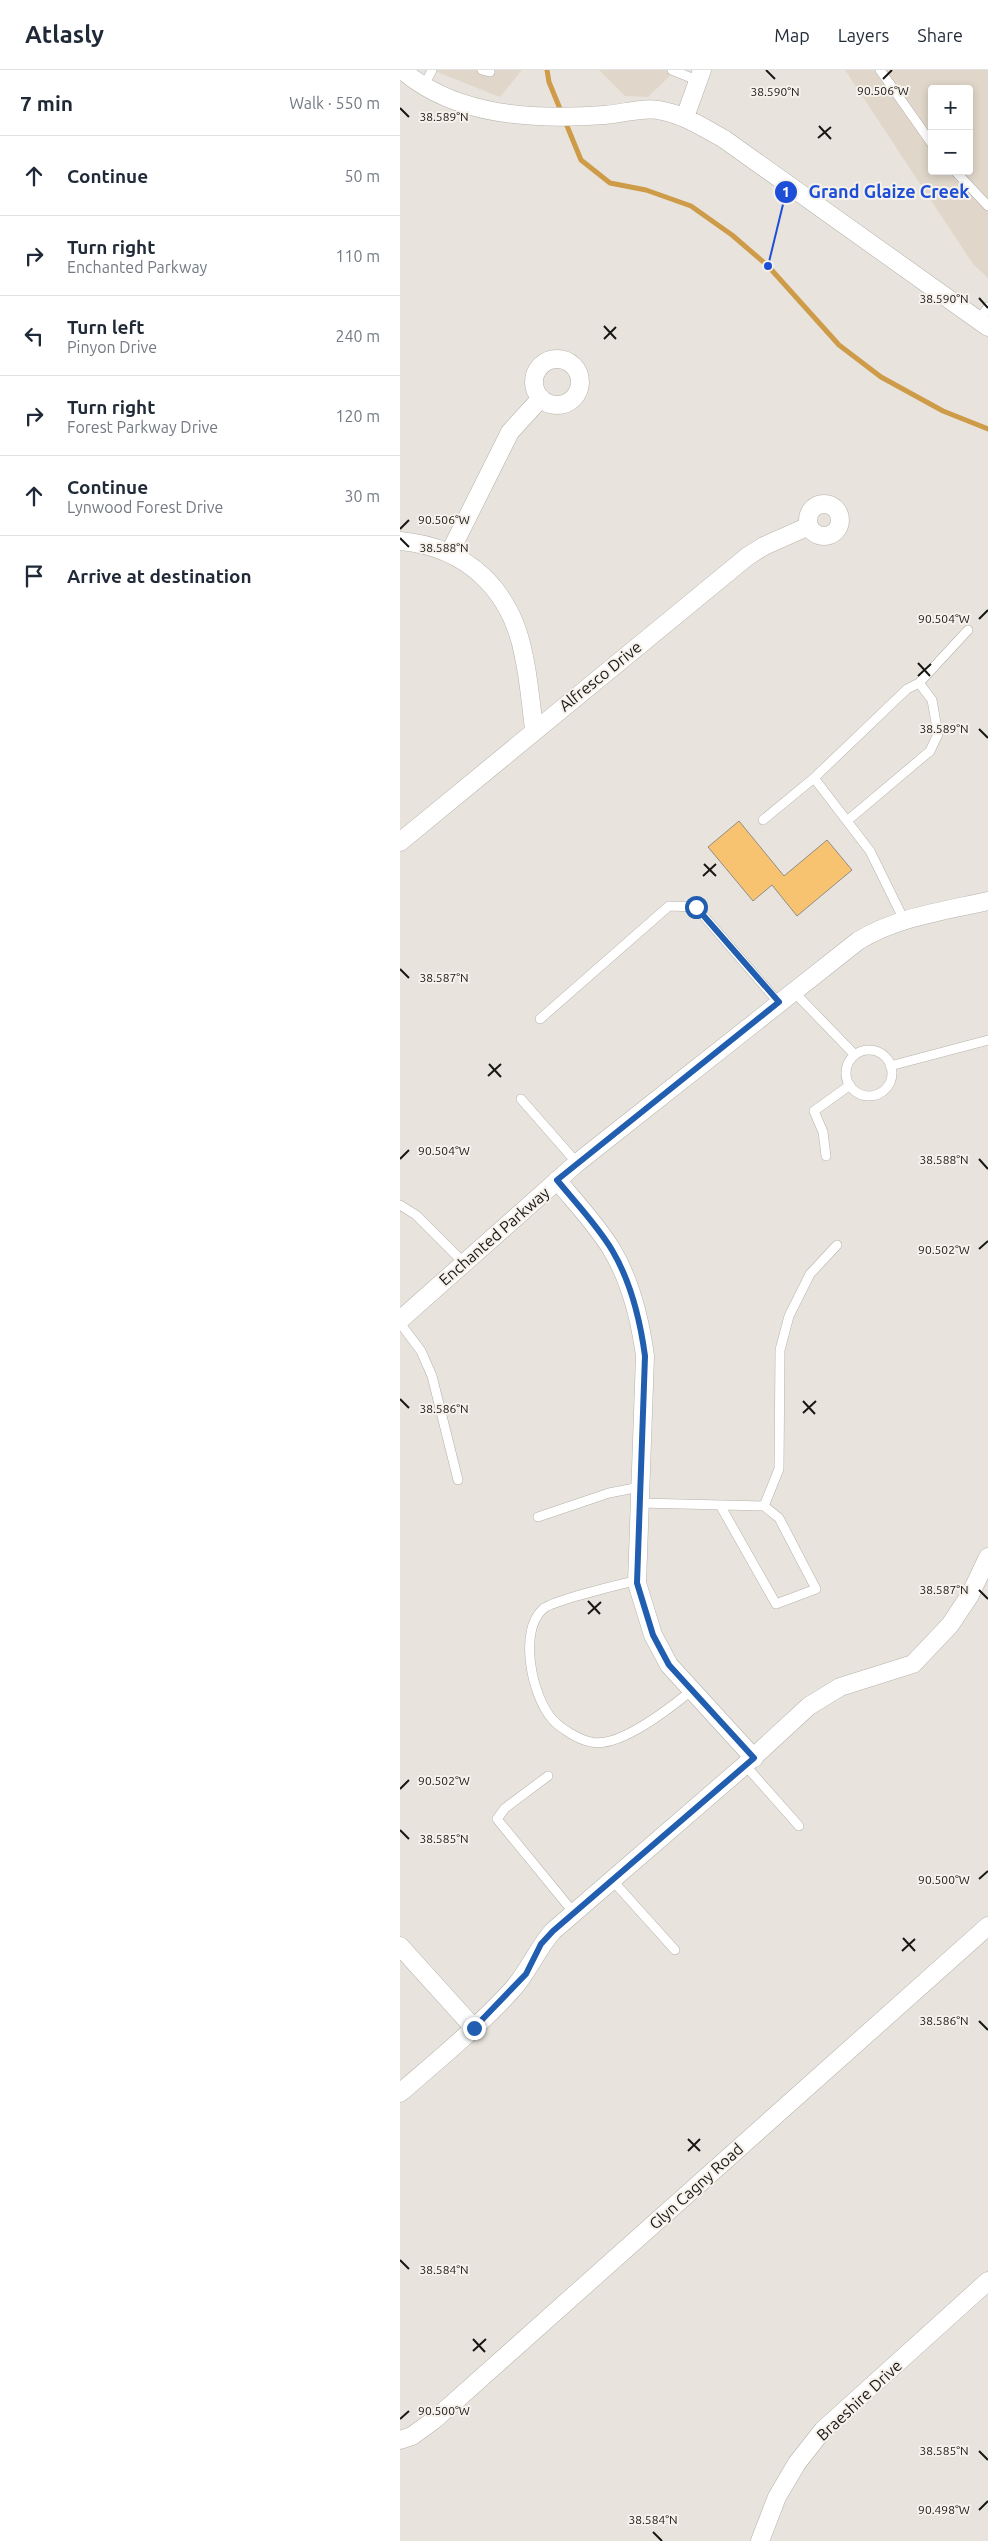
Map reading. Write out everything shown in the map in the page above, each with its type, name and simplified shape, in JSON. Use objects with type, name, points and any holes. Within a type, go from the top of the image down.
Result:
[{"type":"street","points":[[402,70],[424,86],[482,110],[546,116],[604,115],[656,109],[685,117],[724,139],[985,318]]},
{"type":"street","points":[[685,117],[700,76]]},
{"type":"street","points":[[450,552],[510,432],[541,398]]},
{"type":"street","name":"Alfresco Drive","points":[[400,842],[534,729],[748,556],[764,546],[809,526]]},
{"type":"street","points":[[400,540],[430,544],[450,552],[478,571],[502,599],[514,623],[524,657],[534,729]]},
{"type":"street","name":"Enchanted Parkway","points":[[400,1322],[464,1262],[577,1163],[858,941],[874,931],[904,920],[988,901]]},
{"type":"street","points":[[557,1180],[612,1249],[626,1279],[641,1328],[645,1356],[637,1580],[653,1635],[669,1665],[749,1761]]},
{"type":"street","points":[[400,2093],[474,2028],[526,1974],[541,1944],[810,1706],[840,1687],[913,1664],[950,1625],[970,1595],[988,1557]]},
{"type":"street","name":"Glyn Cagny Road","points":[[400,2440],[412,2436],[434,2420],[988,1926]]},
{"type":"street","points":[[400,1946],[474,2028]]},
{"type":"street","name":"Braeshire Drive","points":[[760,2541],[777,2497],[797,2463],[823,2430],[988,2281]]},
{"type":"lane","points":[[424,86],[432,70]]},
{"type":"lane","points":[[672,70],[700,76]]},
{"type":"lane","points":[[880,70],[928,138]]},
{"type":"lane","points":[[960,175],[988,206]]},
{"type":"lane","points":[[763,820],[814,778],[906,689],[919,683],[968,630]]},
{"type":"lane","points":[[847,821],[930,751],[938,734],[932,700],[919,683]]},
{"type":"lane","points":[[814,778],[870,851],[904,920]]},
{"type":"lane","points":[[540,1019],[670,906],[696,907],[786,997],[855,1055]]},
{"type":"lane","points":[[890,1066],[988,1040]]},
{"type":"lane","points":[[864,1051],[878,1052],[884,1056],[890,1066],[890,1082],[881,1093],[867,1096],[860,1094],[850,1085],[846,1071],[848,1064],[855,1055],[864,1051]]},
{"type":"lane","points":[[826,1156],[823,1132],[814,1111],[850,1085]]},
{"type":"lane","points":[[520,1099],[577,1163]]},
{"type":"lane","points":[[400,1204],[416,1215],[464,1262]]},
{"type":"lane","points":[[764,1506],[779,1469],[780,1350],[789,1316],[810,1274],[837,1245]]},
{"type":"lane","points":[[400,1322],[421,1351],[432,1376],[458,1480]]},
{"type":"lane","points":[[538,1517],[609,1492],[720,1505],[764,1506],[779,1518],[816,1589],[776,1604],[720,1505]]},
{"type":"lane","points":[[637,1580],[544,1608],[532,1621],[528,1657],[544,1707],[553,1720],[570,1732],[592,1743],[608,1741],[635,1731],[667,1710],[691,1691]]},
{"type":"lane","points":[[749,1761],[799,1826]]},
{"type":"lane","points":[[548,1776],[505,1808],[497,1819],[574,1913]]},
{"type":"lane","points":[[612,1880],[675,1950]]},
{"type":"shaded area","points":[[432,70],[522,70],[500,97]]},
{"type":"shaded area","points":[[599,70],[676,70],[648,97],[625,96]]},
{"type":"shaded area","points":[[845,70],[988,70],[988,278],[973,264]]},
{"type":"building","points":[[739,821],[784,876],[827,840],[852,870],[797,916],[772,885],[753,901],[708,847]]},
{"type":"waterway","points":[[547,70],[549,82],[581,160],[610,183],[646,190],[691,206],[732,235],[768,266],[839,345],[881,377],[943,411],[988,429]]},
{"type":"place","name":"Grand Glaize Creek","points":[[768,266]]},
{"type":"route","points":[[474,2028],[511,1992],[526,1974],[541,1944],[553,1931],[754,1758],[669,1665],[653,1635],[637,1583],[645,1356],[641,1328],[626,1279],[612,1249],[557,1180],[779,1002],[696,907]]}]
